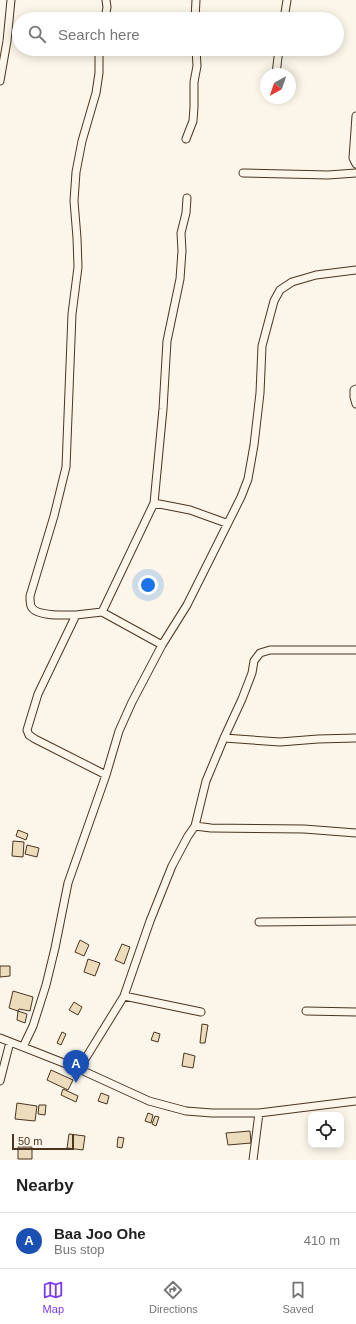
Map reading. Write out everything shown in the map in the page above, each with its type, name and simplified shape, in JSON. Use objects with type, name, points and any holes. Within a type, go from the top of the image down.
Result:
[{"type":"street","points":[[0,81],[10,0]]},
{"type":"street","points":[[106,0],[106,12]]},
{"type":"street","points":[[195,12],[196,0]]},
{"type":"street","points":[[285,12],[287,0]]},
{"type":"street","points":[[99,56],[99,73],[96,93],[82,141],[76,172],[74,202],[78,267],[72,314],[66,467],[54,516],[30,596],[31,605],[34,610],[41,614],[76,615],[102,612],[162,645]]},
{"type":"street","points":[[186,139],[193,121],[196,56]]},
{"type":"street","points":[[277,68],[278,56]]},
{"type":"street","points":[[356,116],[353,158],[356,164]]},
{"type":"street","points":[[243,173],[328,175],[356,173]]},
{"type":"street","points":[[102,612],[154,503],[163,409],[166,342],[180,279],[182,250],[181,233],[186,213],[187,198]]},
{"type":"street","points":[[23,1047],[33,1026],[46,985],[68,882],[120,731],[132,702],[162,645],[186,605],[248,479],[254,445],[260,393],[262,346],[274,301],[280,290],[292,282],[316,275],[356,270]]},
{"type":"street","points":[[356,389],[354,390],[354,397],[356,404]]},
{"type":"street","points":[[154,503],[190,510],[226,523]]},
{"type":"street","points":[[76,615],[38,694],[27,730],[29,735],[35,739],[106,775]]},
{"type":"street","points":[[79,1068],[124,996],[150,921],[172,866],[195,826],[206,782],[224,738],[242,700],[252,673],[254,661],[260,653],[270,650],[356,650]]},
{"type":"street","points":[[224,738],[280,742],[356,738]]},
{"type":"street","points":[[195,826],[212,828],[304,829],[356,833]]},
{"type":"street","points":[[259,922],[356,921]]},
{"type":"street","points":[[124,996],[201,1012]]},
{"type":"street","points":[[306,1011],[356,1012]]},
{"type":"street","points":[[0,1038],[79,1068],[148,1101],[186,1111],[212,1113],[259,1113],[356,1101]]},
{"type":"street","points":[[0,1081],[10,1042]]},
{"type":"street","points":[[253,1160],[259,1113]]},
{"type":"building","points":[[18,830],[28,834],[26,840],[16,836]]},
{"type":"building","points":[[13,841],[24,842],[23,857],[12,856]]},
{"type":"building","points":[[27,845],[39,848],[37,857],[25,854]]},
{"type":"building","points":[[80,940],[89,945],[84,956],[75,952]]},
{"type":"building","points":[[122,944],[130,947],[124,964],[115,960]]},
{"type":"building","points":[[88,959],[100,963],[95,976],[84,972]]},
{"type":"building","points":[[0,966],[10,966],[10,976],[0,977]]},
{"type":"building","points":[[13,991],[33,997],[30,1011],[19,1009],[18,1011],[9,1008]]},
{"type":"building","points":[[74,1002],[82,1007],[78,1015],[69,1010]]},
{"type":"building","points":[[18,1011],[27,1014],[25,1023],[17,1020]]},
{"type":"building","points":[[202,1024],[208,1025],[205,1043],[200,1043]]},
{"type":"building","points":[[62,1032],[66,1034],[61,1045],[57,1043]]},
{"type":"building","points":[[154,1032],[160,1034],[158,1042],[151,1040]]},
{"type":"building","points":[[184,1053],[195,1056],[193,1068],[182,1066]]},
{"type":"building","points":[[51,1070],[73,1080],[68,1090],[47,1080]]},
{"type":"building","points":[[63,1089],[78,1096],[76,1102],[61,1095]]},
{"type":"building","points":[[101,1093],[109,1096],[107,1104],[98,1101]]},
{"type":"building","points":[[17,1103],[37,1106],[35,1121],[15,1119]]},
{"type":"building","points":[[39,1105],[46,1105],[45,1115],[38,1114]]},
{"type":"building","points":[[148,1113],[153,1115],[151,1123],[145,1121]]},
{"type":"building","points":[[155,1116],[159,1117],[156,1126],[152,1124]]},
{"type":"building","points":[[250,1131],[251,1143],[228,1145],[226,1133]]},
{"type":"building","points":[[69,1134],[85,1136],[83,1150],[67,1148]]},
{"type":"building","points":[[118,1137],[124,1138],[122,1148],[117,1147]]},
{"type":"building","points":[[18,1147],[32,1147],[32,1159],[18,1159]]},
{"type":"place","name":"Baa Joo Ohe","points":[[76,1083]]}]
